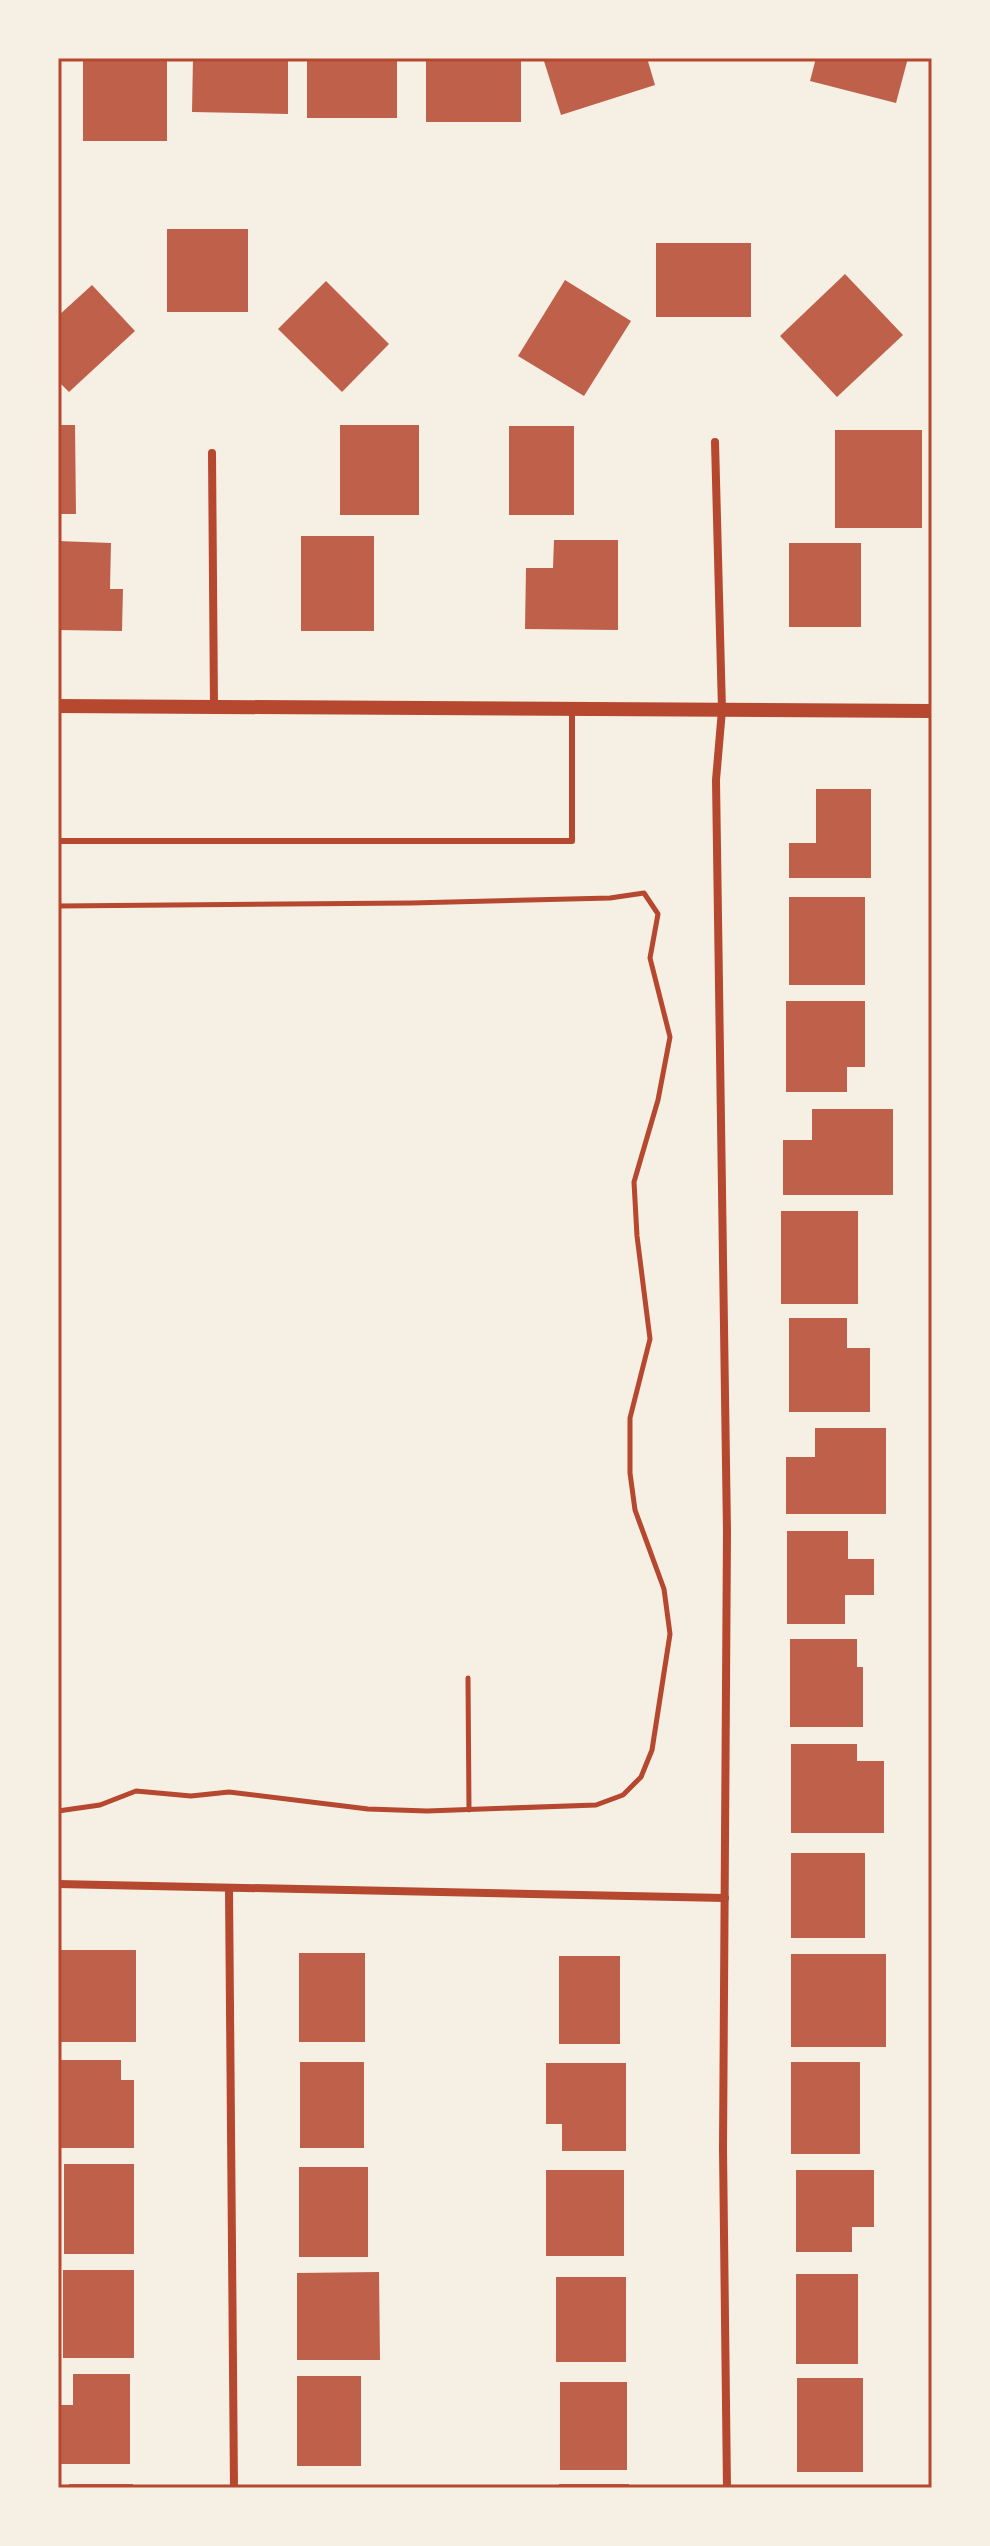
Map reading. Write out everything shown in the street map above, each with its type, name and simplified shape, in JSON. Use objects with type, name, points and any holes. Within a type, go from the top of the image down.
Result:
[{"type":"street","points":[[715,442],[722,710],[716,780],[727,1532],[723,2149],[727,2488]]},
{"type":"street","points":[[212,453],[214,707]]},
{"type":"street","points":[[58,706],[932,711]]},
{"type":"street","points":[[58,1884],[725,1898]]},
{"type":"street","points":[[229,1888],[234,2488]]},
{"type":"lane","points":[[58,841],[572,841],[572,708]]},
{"type":"path","points":[[58,906],[411,903],[610,898],[644,893],[658,914],[650,958],[670,1037],[658,1100],[634,1182],[637,1236],[650,1339],[630,1418],[630,1460],[635,1510],[664,1589],[670,1634],[652,1750],[641,1777],[623,1795],[596,1805],[469,1810],[368,1809],[229,1792],[191,1796],[136,1791],[100,1805],[58,1811]]},
{"type":"path","points":[[468,1678],[469,1810]]},
{"type":"building","points":[[83,58],[167,58],[167,141],[83,141]]},
{"type":"building","points":[[193,58],[288,58],[288,114],[192,112]]},
{"type":"building","points":[[307,58],[397,58],[397,118],[307,118]]},
{"type":"building","points":[[426,58],[521,58],[521,122],[426,122]]},
{"type":"building","points":[[543,58],[647,58],[655,85],[561,115]]},
{"type":"building","points":[[816,58],[908,58],[896,103],[810,81]]},
{"type":"building","points":[[167,229],[248,229],[248,312],[167,312]]},
{"type":"building","points":[[656,243],[751,243],[751,317],[656,317]]},
{"type":"building","points":[[845,274],[903,335],[837,397],[780,336]]},
{"type":"building","points":[[565,280],[631,321],[584,396],[518,356]]},
{"type":"building","points":[[326,281],[389,344],[342,392],[278,329]]},
{"type":"building","points":[[92,285],[135,331],[69,392],[58,381],[58,316]]},
{"type":"building","points":[[58,425],[75,425],[76,514],[58,514]]},
{"type":"building","points":[[340,425],[419,425],[419,515],[340,515]]},
{"type":"building","points":[[509,426],[574,426],[574,515],[509,515]]},
{"type":"building","points":[[835,430],[922,430],[922,528],[835,528]]},
{"type":"building","points":[[301,536],[374,536],[374,631],[301,631]]},
{"type":"building","points":[[554,540],[618,540],[618,630],[525,629],[526,568],[553,568]]},
{"type":"building","points":[[58,541],[111,543],[110,589],[123,589],[122,631],[58,630]]},
{"type":"building","points":[[789,543],[861,543],[861,627],[789,627]]},
{"type":"building","points":[[816,789],[871,789],[871,878],[789,878],[789,843],[816,843]]},
{"type":"building","points":[[789,897],[865,897],[865,985],[789,985]]},
{"type":"building","points":[[786,1001],[865,1001],[865,1067],[847,1067],[847,1092],[786,1092]]},
{"type":"building","points":[[812,1109],[893,1109],[893,1195],[783,1195],[783,1140],[812,1140]]},
{"type":"building","points":[[781,1211],[858,1211],[858,1304],[781,1304]]},
{"type":"building","points":[[789,1318],[847,1318],[847,1348],[870,1348],[870,1412],[789,1412]]},
{"type":"building","points":[[815,1428],[886,1428],[886,1514],[786,1514],[786,1457],[815,1457]]},
{"type":"building","points":[[787,1531],[848,1531],[848,1559],[874,1559],[874,1595],[845,1595],[845,1624],[787,1624]]},
{"type":"building","points":[[790,1639],[857,1639],[857,1667],[863,1667],[863,1727],[790,1727]]},
{"type":"building","points":[[791,1744],[857,1744],[857,1761],[884,1761],[884,1833],[791,1833]]},
{"type":"building","points":[[791,1853],[865,1853],[865,1938],[791,1938]]},
{"type":"building","points":[[58,1950],[136,1950],[136,2042],[58,2042]]},
{"type":"building","points":[[299,1953],[365,1953],[365,2042],[299,2042]]},
{"type":"building","points":[[791,1954],[886,1954],[886,2047],[791,2047]]},
{"type":"building","points":[[559,1956],[620,1956],[620,2044],[559,2044]]},
{"type":"building","points":[[58,2060],[121,2060],[121,2080],[134,2080],[134,2148],[58,2148]]},
{"type":"building","points":[[300,2062],[364,2062],[364,2148],[300,2148]]},
{"type":"building","points":[[791,2062],[860,2062],[860,2154],[791,2154]]},
{"type":"building","points":[[546,2063],[626,2063],[626,2151],[562,2151],[562,2124],[546,2124]]},
{"type":"building","points":[[64,2164],[134,2164],[134,2254],[64,2254]]},
{"type":"building","points":[[299,2167],[368,2167],[368,2257],[299,2257]]},
{"type":"building","points":[[546,2170],[624,2170],[624,2256],[546,2256]]},
{"type":"building","points":[[796,2170],[874,2170],[874,2227],[852,2227],[852,2252],[796,2252]]},
{"type":"building","points":[[63,2270],[134,2270],[134,2358],[63,2358]]},
{"type":"building","points":[[379,2272],[380,2360],[297,2360],[297,2273]]},
{"type":"building","points":[[796,2274],[858,2274],[858,2364],[796,2364]]},
{"type":"building","points":[[556,2277],[626,2277],[626,2362],[556,2362]]},
{"type":"building","points":[[73,2374],[130,2374],[130,2464],[58,2464],[58,2405],[73,2405]]},
{"type":"building","points":[[297,2376],[361,2376],[361,2466],[297,2466]]},
{"type":"building","points":[[797,2378],[863,2378],[863,2472],[797,2472]]},
{"type":"building","points":[[560,2382],[627,2382],[627,2470],[560,2470]]},
{"type":"building","points":[[69,2484],[133,2484],[133,2488],[69,2488]]},
{"type":"building","points":[[559,2484],[629,2484],[629,2488],[559,2488]]}]
